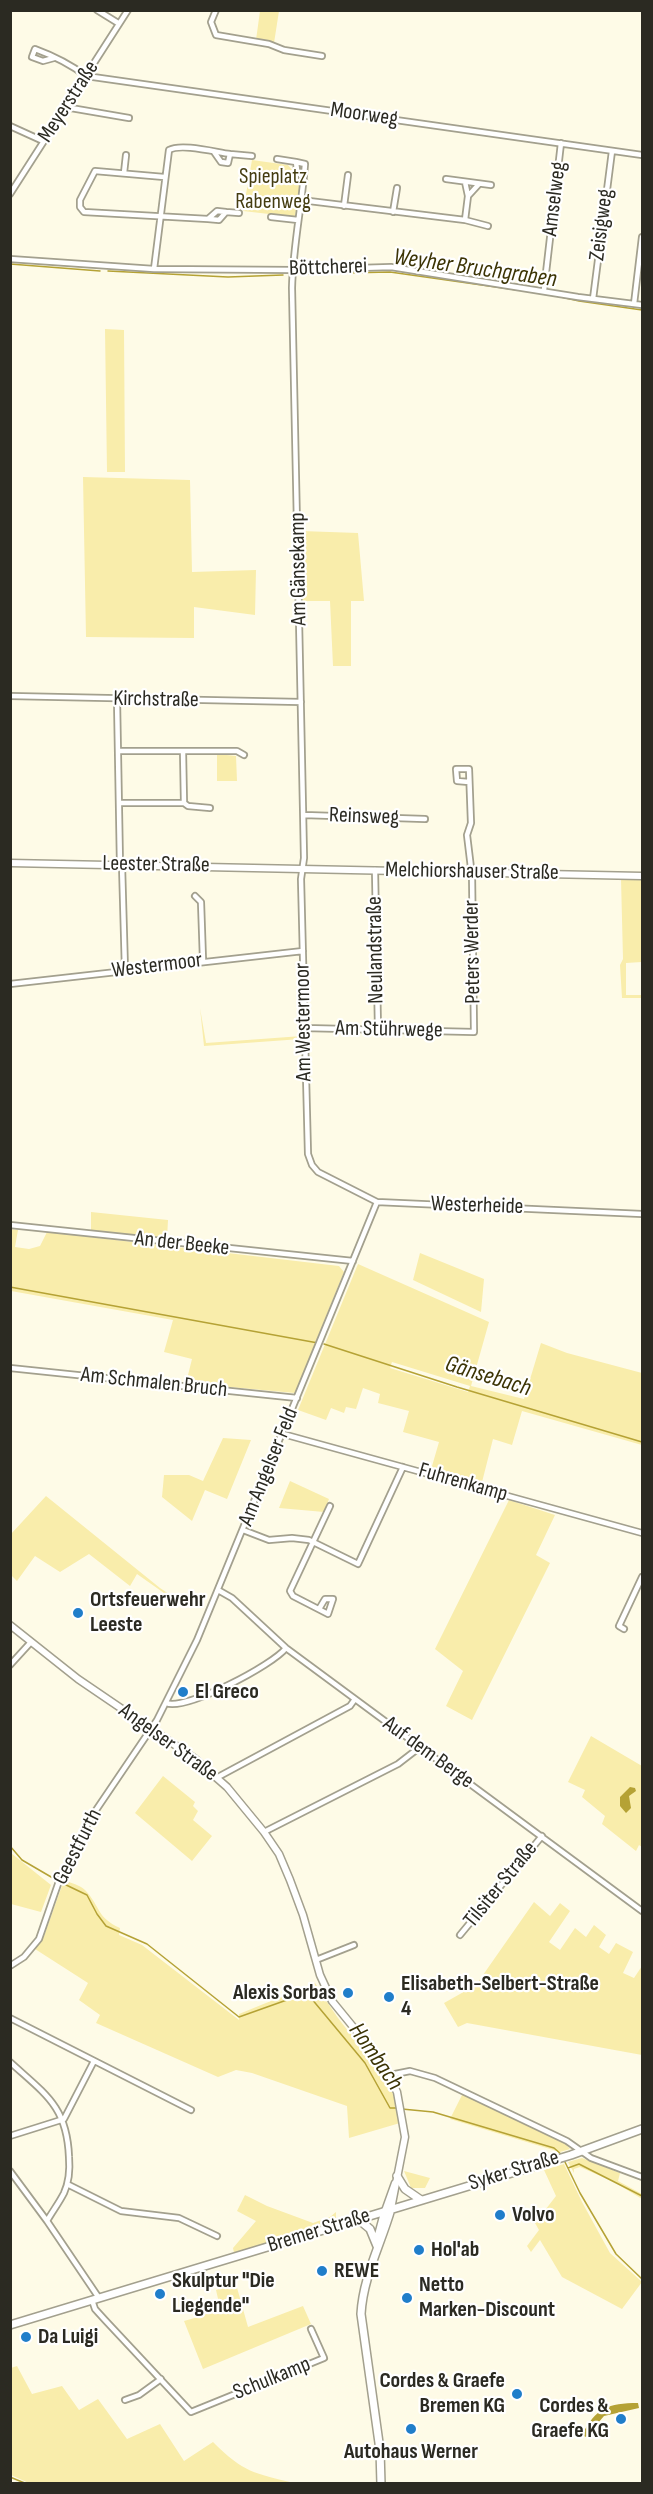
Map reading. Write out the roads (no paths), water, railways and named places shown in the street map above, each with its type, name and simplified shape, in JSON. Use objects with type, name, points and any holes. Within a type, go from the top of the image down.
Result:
[{"type":"main road","name":"Leester Straße","points":[[10,863],[302,869]]},
{"type":"main road","name":"Melchiorshauser Straße","points":[[302,869],[642,876]]},
{"type":"main road","name":"Angelser Straße","points":[[10,1625],[78,1679],[194,1758],[218,1777],[245,1806],[279,1854],[297,1897],[324,1985],[339,2013],[381,2061],[390,2075],[402,2110],[405,2137],[388,2210]]},
{"type":"main road","name":"Syker Straße","points":[[388,2210],[570,2155],[642,2129]]},
{"type":"main road","points":[[396,2179],[405,2189],[421,2200]]},
{"type":"main road","points":[[381,2484],[380,2451],[361,2314],[363,2294],[388,2210]]},
{"type":"main road","name":"Bremer Straße","points":[[10,2325],[388,2210]]},
{"type":"main road","points":[[358,2219],[370,2229],[378,2244]]},
{"type":"street","points":[[97,10],[118,23]]},
{"type":"street","name":"Meyerstraße","points":[[10,194],[128,10]]},
{"type":"street","points":[[216,10],[211,22],[216,35],[322,56]]},
{"type":"street","points":[[54,58],[67,62],[86,76]]},
{"type":"street","name":"Moorweg","points":[[86,76],[642,155]]},
{"type":"street","points":[[65,107],[129,118]]},
{"type":"street","points":[[11,128],[43,141]]},
{"type":"street","name":"Amselweg","points":[[544,290],[561,143]]},
{"type":"street","points":[[154,269],[169,150],[175,146],[252,156]]},
{"type":"street","name":"Zeisigweg","points":[[593,299],[612,151]]},
{"type":"street","points":[[214,152],[221,162],[228,163],[230,154]]},
{"type":"street","points":[[124,173],[126,155]]},
{"type":"street","points":[[277,159],[305,164],[304,180]]},
{"type":"street","points":[[297,162],[297,170],[304,180]]},
{"type":"street","points":[[164,177],[93,173],[80,200],[80,207],[84,212],[219,220],[226,212]]},
{"type":"street","points":[[344,206],[348,175]]},
{"type":"street","points":[[446,179],[491,185]]},
{"type":"street","name":"Am Gänsekamp","points":[[302,869],[304,815],[293,270],[304,180]]},
{"type":"street","points":[[465,182],[468,196],[465,220]]},
{"type":"street","points":[[468,196],[479,184]]},
{"type":"street","points":[[393,212],[397,188]]},
{"type":"street","points":[[301,200],[465,220],[488,226]]},
{"type":"street","points":[[208,219],[217,211],[239,213]]},
{"type":"street","points":[[271,217],[298,220]]},
{"type":"street","points":[[634,304],[642,237]]},
{"type":"street","name":"Böttcherei","points":[[10,259],[154,269],[293,270],[391,267],[593,299],[642,304]]},
{"type":"street","name":"Kirchstraße","points":[[10,696],[302,702]]},
{"type":"street","points":[[117,699],[125,970]]},
{"type":"street","points":[[119,751],[237,751],[244,755]]},
{"type":"street","points":[[183,751],[184,803]]},
{"type":"street","name":"Peters Werder","points":[[469,782],[471,824],[467,835],[471,868],[474,1032]]},
{"type":"street","points":[[120,803],[184,803],[189,806],[210,808]]},
{"type":"street","name":"Reinsweg","points":[[304,815],[425,819]]},
{"type":"street","name":"Am Westermoor","points":[[302,869],[308,1154],[312,1166],[318,1172]]},
{"type":"street","name":"Neulandstraße","points":[[375,870],[378,1029]]},
{"type":"street","points":[[195,896],[201,902],[203,960]]},
{"type":"street","name":"Westermoor","points":[[10,984],[203,960],[303,951]]},
{"type":"street","name":"Am Stührwege","points":[[304,1028],[474,1032]]},
{"type":"street","name":"Westerheide","points":[[318,1172],[377,1202],[642,1214]]},
{"type":"street","name":"Am Angelser Feld","points":[[151,1729],[166,1703],[218,1590],[377,1202]]},
{"type":"street","name":"An der Beeke","points":[[10,1225],[353,1261]]},
{"type":"street","name":"Am Schmalen Bruch","points":[[10,1368],[297,1398]]},
{"type":"street","name":"Fuhrenkamp","points":[[283,1434],[642,1533]]},
{"type":"street","points":[[243,1530],[269,1540],[292,1538],[313,1542],[358,1564],[403,1467]]},
{"type":"street","points":[[319,1609],[293,1596],[290,1591],[330,1506]]},
{"type":"street","points":[[624,1629],[619,1626],[642,1577]]},
{"type":"street","name":"Auf dem Berge","points":[[218,1590],[232,1599],[286,1648],[642,1911]]},
{"type":"street","points":[[10,1665],[31,1642]]},
{"type":"street","points":[[166,1703],[181,1703],[204,1698],[271,1660],[286,1648]]},
{"type":"street","points":[[218,1777],[350,1706],[355,1699]]},
{"type":"street","name":"Geestfurth","points":[[10,1966],[24,1958],[39,1939],[59,1882],[92,1816],[151,1729]]},
{"type":"street","points":[[264,1832],[398,1764],[420,1747]]},
{"type":"street","name":"Tilsiter Straße","points":[[460,1935],[542,1836]]},
{"type":"street","points":[[316,1960],[354,1945]]},
{"type":"street","points":[[10,2018],[191,2110]]},
{"type":"street","points":[[10,2136],[64,2119],[94,2061]]},
{"type":"street","points":[[10,2062],[53,2103],[64,2119],[69,2142],[70,2169],[67,2184],[47,2221]]},
{"type":"street","points":[[390,2075],[410,2071],[435,2078],[567,2141],[591,2158],[642,2177]]},
{"type":"street","points":[[10,2171],[41,2217],[47,2221],[95,2299],[95,2309],[160,2379],[139,2395],[125,2400]]},
{"type":"street","points":[[67,2184],[121,2211],[179,2218],[217,2236]]},
{"type":"street","name":"Schulkamp","points":[[160,2379],[191,2412],[324,2358],[311,2330]]},
{"type":"waterway","name":"Weyher Bruchgraben","points":[[10,264],[100,271]]},
{"type":"waterway","name":"Weyher Bruchgraben","points":[[108,271],[228,277],[283,275]]},
{"type":"waterway","name":"Weyher Bruchgraben","points":[[302,274],[390,272],[517,290]]},
{"type":"waterway","name":"Weyher Bruchgraben","points":[[552,295],[642,310]]},
{"type":"waterway","name":"Gänsebach","points":[[10,1287],[318,1343]]},
{"type":"waterway","name":"Gänsebach","points":[[324,1344],[457,1387],[642,1442]]},
{"type":"waterway","name":"Hombach","points":[[10,1846],[22,1860],[58,1881]]},
{"type":"waterway","name":"Hombach","points":[[62,1883],[87,1895],[106,1926],[147,1944],[239,2017],[298,1996],[311,1998],[365,2063],[390,2108],[397,2108]]},
{"type":"waterway","name":"Hombach","points":[[402,2109],[433,2112],[554,2148],[562,2155]]},
{"type":"waterway","name":"Hombach","points":[[564,2160],[580,2193],[616,2254],[642,2279]]},
{"type":"waterway","points":[[568,2168],[579,2164],[642,2196]]},
{"type":"waterway","points":[[10,2477],[27,2484]]},
{"type":"place","name":"Ortsfeuerwehr Leeste","points":[[78,1613]]},
{"type":"place","name":"El Greco","points":[[183,1692]]},
{"type":"place","name":"Alexis Sorbas","points":[[348,1993]]},
{"type":"place","name":"Elisabeth-Selbert-Straße 4","points":[[389,1997]]},
{"type":"place","name":"Volvo","points":[[500,2215]]},
{"type":"place","name":"Hol'ab","points":[[419,2250]]},
{"type":"place","name":"REWE","points":[[322,2271]]},
{"type":"place","name":"Skulptur \"Die Liegende\"","points":[[160,2294]]},
{"type":"place","name":"Netto Marken-Discount","points":[[407,2298]]},
{"type":"place","name":"Da Luigi","points":[[26,2337]]},
{"type":"place","name":"Cordes & Graefe Bremen KG","points":[[517,2394]]},
{"type":"place","name":"Cordes & Graefe KG","points":[[621,2419]]},
{"type":"place","name":"Autohaus Werner","points":[[411,2429]]},
{"type":"park label","name":"Spieplatz Rabenweg","points":[[273,190]]}]
